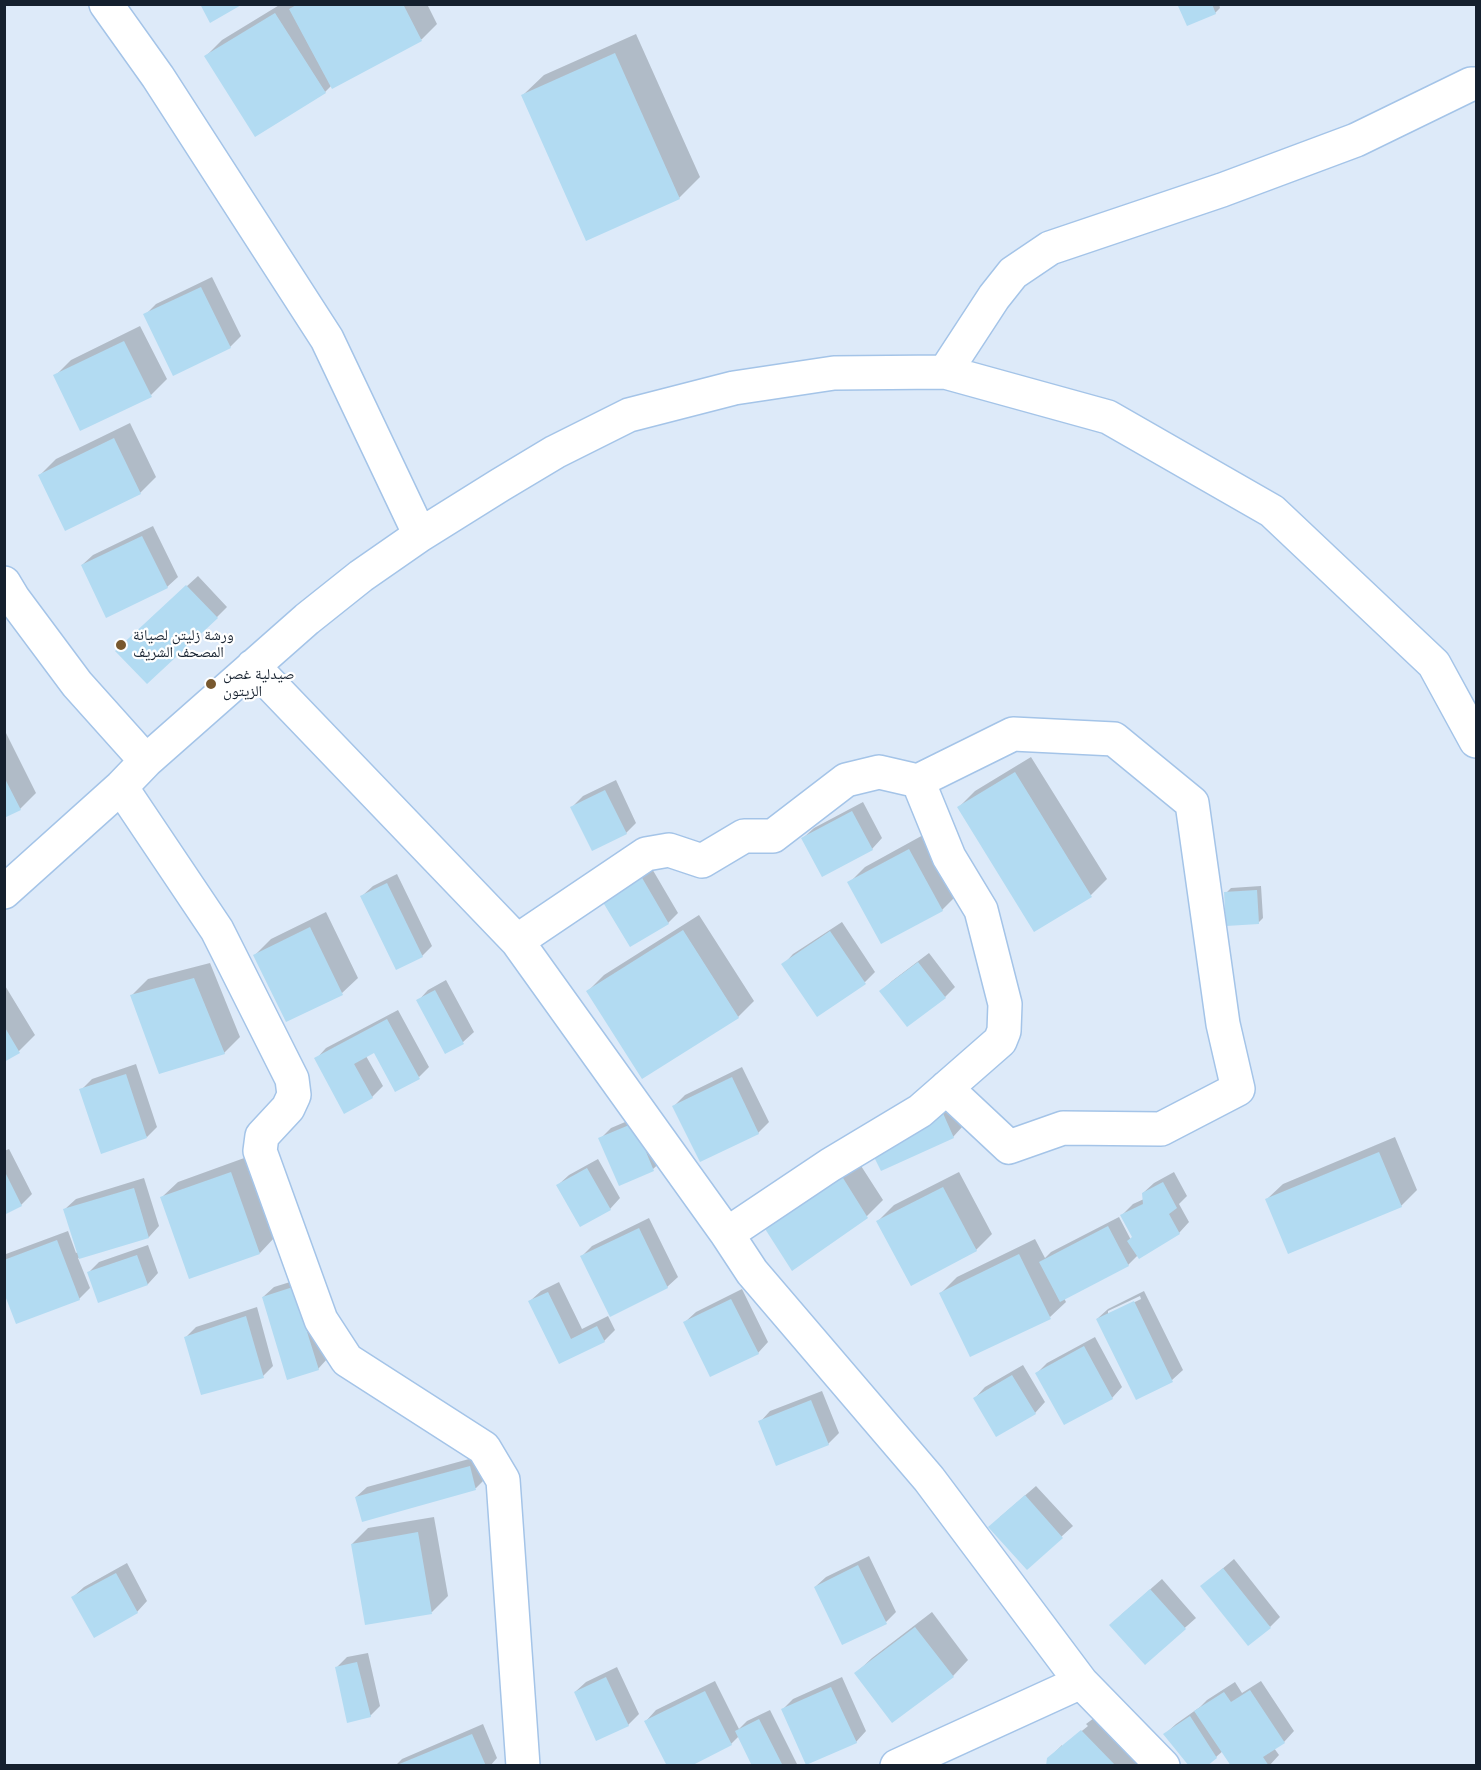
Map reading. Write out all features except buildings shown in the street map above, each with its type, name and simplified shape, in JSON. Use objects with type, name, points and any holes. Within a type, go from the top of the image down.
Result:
[{"type":"street","points":[[106,4],[158,78],[327,339],[420,535]]},
{"type":"street","points":[[945,372],[994,297],[1013,273],[1050,248],[1222,190],[1356,140],[1471,84],[1476,84]]},
{"type":"street","points":[[4,892],[253,666],[361,576],[420,535],[555,452],[629,415],[734,388],[834,373],[945,372],[1107,417],[1272,512],[1434,663],[1476,741]]},
{"type":"street","points":[[4,583],[77,684],[146,761]]},
{"type":"street","points":[[253,666],[517,941],[752,1272],[928,1479],[1081,1682],[1163,1766]]},
{"type":"street","points":[[517,941],[646,854],[669,850],[702,861],[744,836],[773,836],[846,780],[879,772],[918,781],[1013,734],[1114,739],[1192,803],[1223,1024],[1238,1089],[1161,1129],[1063,1128],[1009,1147],[946,1088]]},
{"type":"street","points":[[727,1234],[830,1165],[920,1111],[1000,1041],[1004,1031],[1005,1004],[981,910],[949,857],[918,781]]},
{"type":"street","points":[[121,787],[217,930],[292,1079],[294,1095],[288,1108],[262,1136],[260,1151],[321,1320],[347,1360],[484,1448],[503,1480],[523,1766]]},
{"type":"street","points":[[897,1766],[1081,1682]]},
{"type":"place","name":"ورشة زليتن لصيانة المصحف الشريف","points":[[121,645]]},
{"type":"place","name":"صيدلية غصن الزيتون","points":[[211,684]]}]
